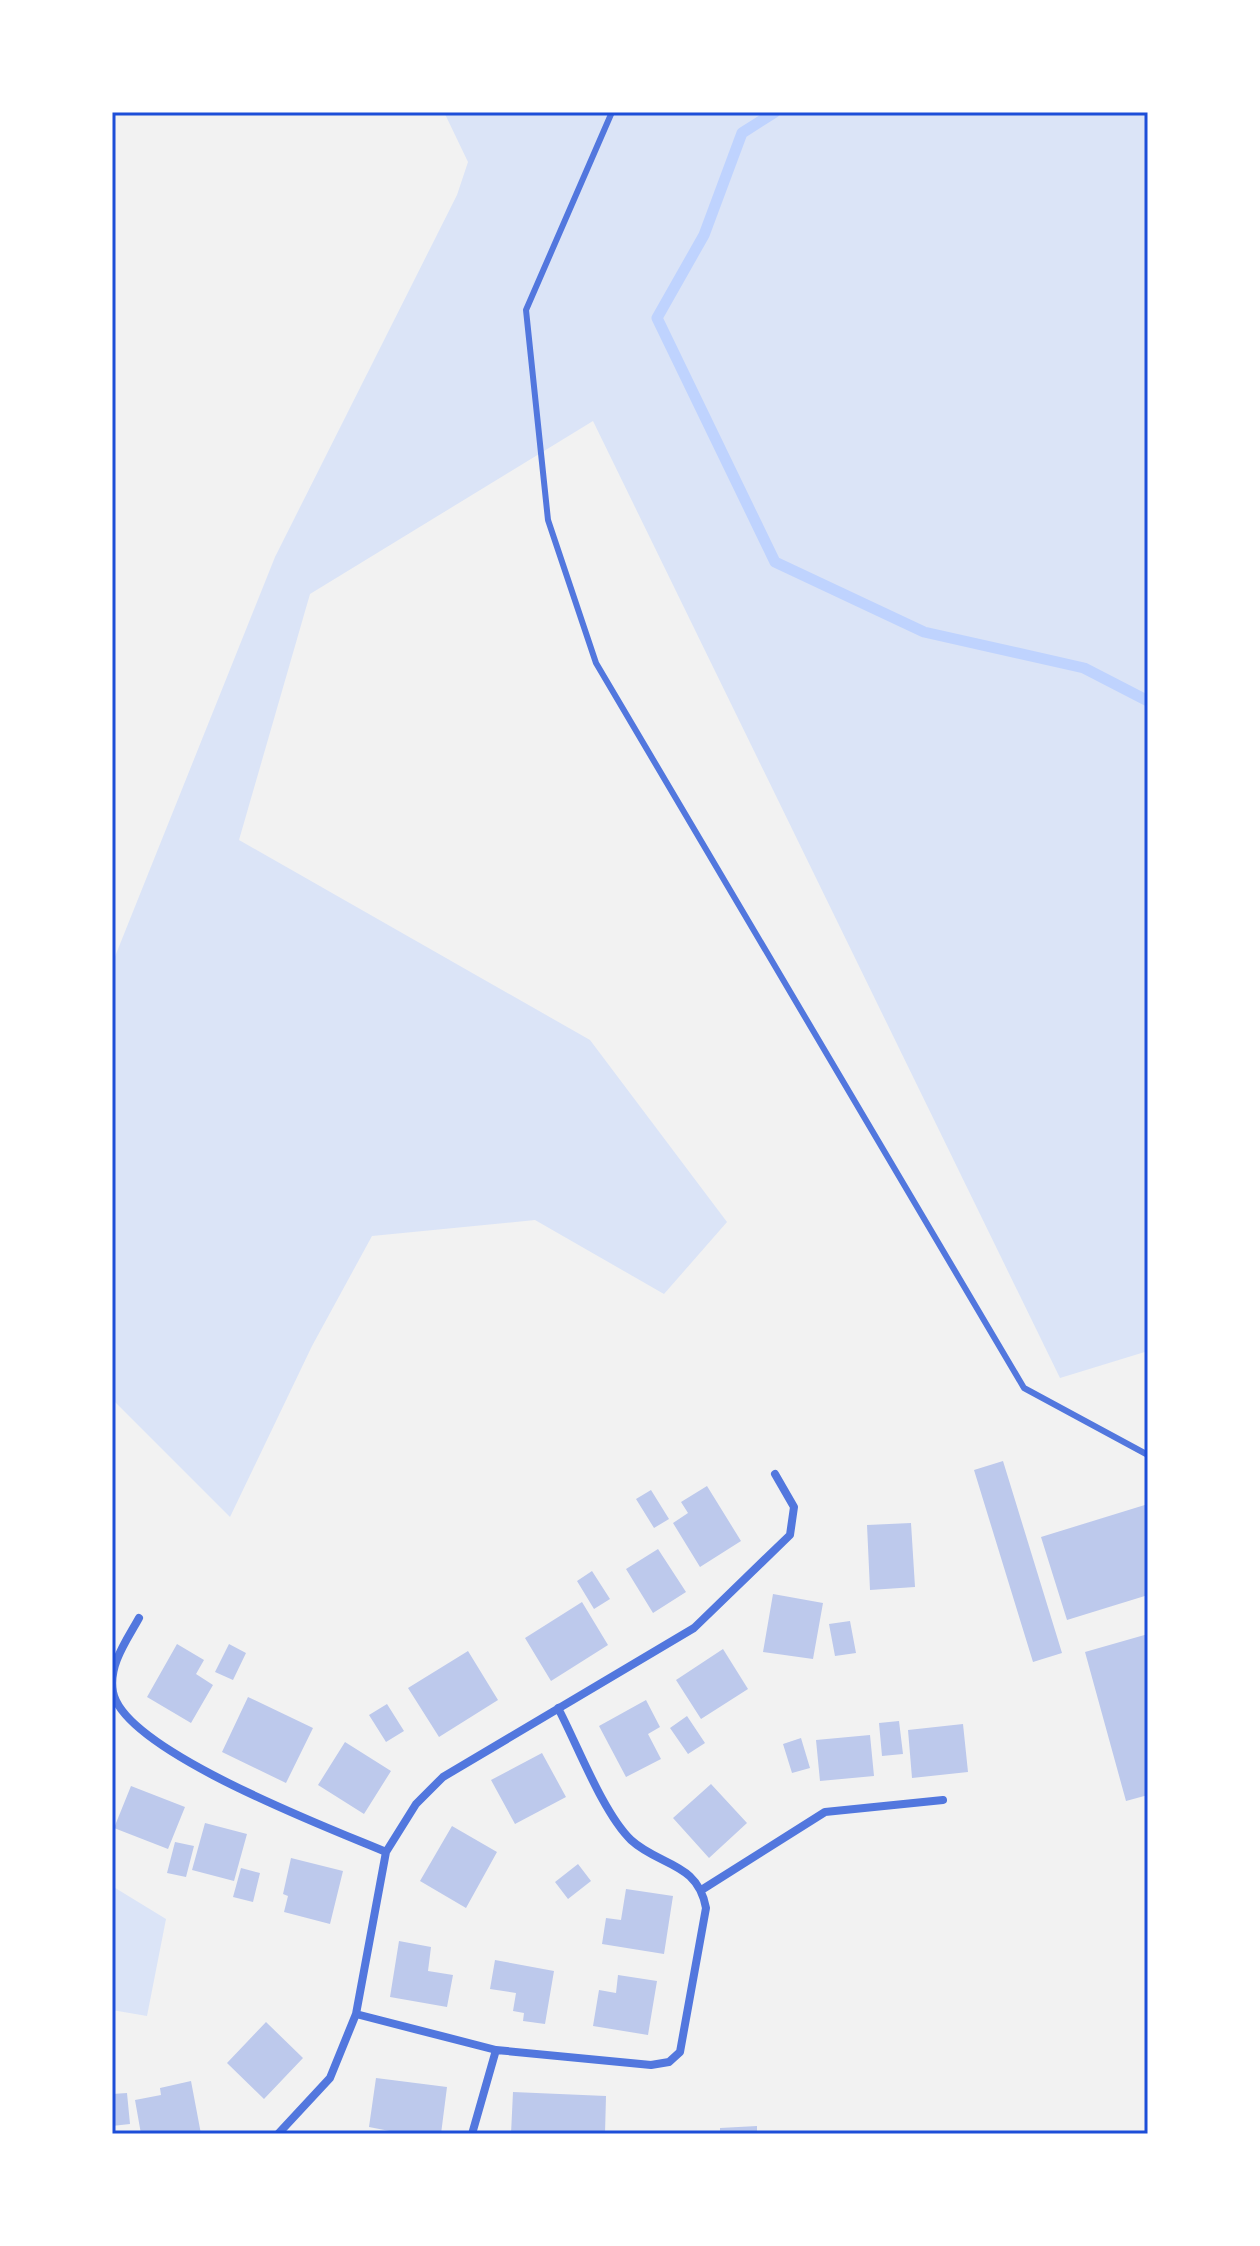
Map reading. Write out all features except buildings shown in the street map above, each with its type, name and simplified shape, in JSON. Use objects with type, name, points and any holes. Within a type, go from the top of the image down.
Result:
[{"type":"street","points":[[278,2134],[330,2078],[356,2014],[386,1852],[416,1804],[443,1777],[694,1628],[790,1535],[794,1507],[775,1474]]},
{"type":"street","points":[[139,1618],[116,1661],[113,1691],[122,1711],[166,1746],[227,1784],[386,1852]]},
{"type":"street","points":[[356,2014],[496,2050],[651,2065],[669,2062],[680,2052],[706,1908],[703,1889],[683,1869],[632,1841],[614,1817],[558,1708]]},
{"type":"street","points":[[703,1889],[825,1812],[943,1800]]},
{"type":"street","points":[[472,2134],[496,2050]]},
{"type":"lane","points":[[612,112],[526,310],[548,520],[596,663],[1024,1388],[1148,1455]]},
{"type":"shaded area","points":[[444,112],[1148,112],[1148,1351],[1060,1378],[593,421],[310,594],[239,840],[590,1040],[727,1222],[664,1294],[535,1220],[372,1236],[312,1346],[230,1517],[112,1399],[112,964],[275,557],[457,195],[468,162]]},
{"type":"shaded area","points":[[112,1886],[166,1919],[147,2016],[112,2010]]},
{"type":"waterway","points":[[775,112],[742,133],[704,235],[657,318],[775,562],[924,632],[1084,668],[1148,701]]}]
